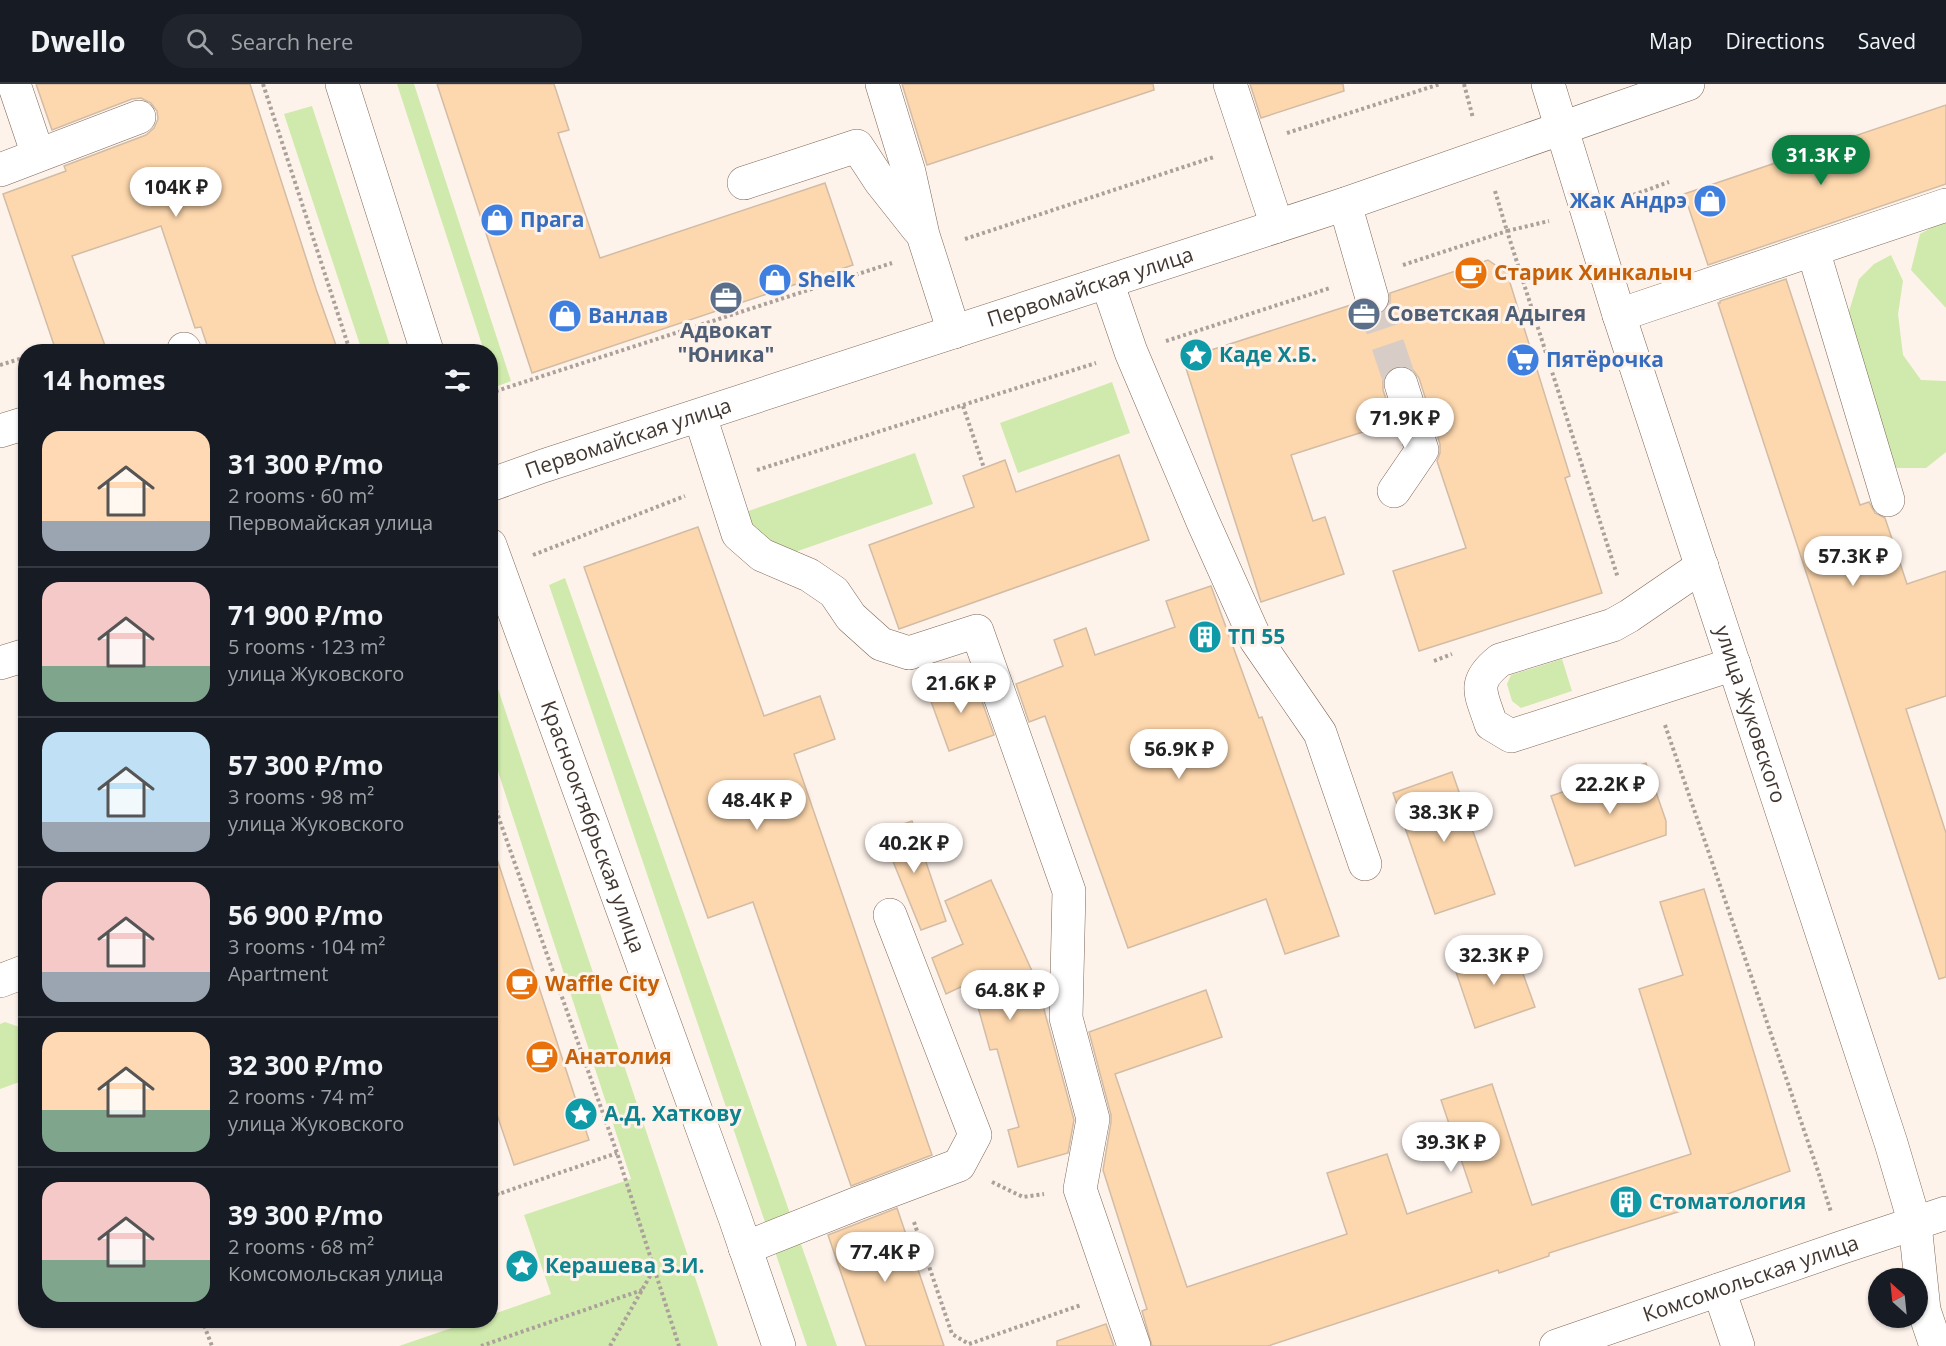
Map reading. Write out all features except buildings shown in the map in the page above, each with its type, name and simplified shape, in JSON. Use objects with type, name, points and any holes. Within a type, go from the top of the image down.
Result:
[{"type":"street","points":[[14,84],[38,155]]},
{"type":"street","points":[[342,84],[425,344]]},
{"type":"street","points":[[882,84],[909,172],[925,243],[954,332]]},
{"type":"street","points":[[1230,84],[1277,226]]},
{"type":"street","name":"улица Жуковского","points":[[1548,84],[1619,315],[1891,1143],[1915,1224],[1924,1310],[1936,1346]]},
{"type":"street","name":"Первомайская улица","points":[[498,482],[1345,204],[1688,84]]},
{"type":"street","points":[[0,170],[139,117]]},
{"type":"street","points":[[744,183],[857,146],[925,243]]},
{"type":"street","points":[[1345,204],[1368,288]]},
{"type":"street","points":[[1619,315],[1946,205]]},
{"type":"street","points":[[1813,250],[1888,500]]},
{"type":"street","points":[[1107,282],[1131,352],[1256,640],[1320,733],[1365,864]]},
{"type":"street","points":[[1394,491],[1422,450],[1401,384]]},
{"type":"street","points":[[700,416],[738,534],[762,555],[808,574],[834,592],[851,618],[881,644],[909,653],[977,631],[1069,891],[1066,1018],[1093,1119],[1080,1189],[1134,1346]]},
{"type":"street","points":[[0,431],[18,425]]},
{"type":"street","points":[[1702,566],[1613,625],[1500,660],[1486,672],[1480,690],[1491,724],[1511,736],[1734,664]]},
{"type":"street","name":"Краснооктябрьская улица","points":[[498,567],[779,1346]]},
{"type":"street","points":[[0,663],[18,657]]},
{"type":"street","points":[[740,1233],[902,1187],[959,1165],[975,1135],[890,915]]},
{"type":"street","points":[[0,981],[18,974]]},
{"type":"street","name":"Комсомольская улица","points":[[1556,1346],[1946,1214]]},
{"type":"street","points":[[1719,1290],[1738,1346]]},
{"type":"path","points":[[263,84],[348,344]]},
{"type":"path","points":[[498,390],[925,243],[1250,145],[1440,84]]},
{"type":"path","points":[[565,542],[721,482],[1131,352],[1368,288],[1507,231],[1629,616]]},
{"type":"path","points":[[0,364],[18,359]]},
{"type":"path","points":[[963,406],[984,468]]},
{"type":"path","points":[[1653,690],[1831,1214]]},
{"type":"path","points":[[498,816],[617,1153],[679,1346]]},
{"type":"path","points":[[498,1195],[617,1153]]},
{"type":"path","points":[[959,1165],[1023,1197],[1080,1189]]},
{"type":"path","points":[[902,1187],[952,1334],[969,1344],[1116,1293]]},
{"type":"path","points":[[610,1346],[654,1269]]},
{"type":"path","points":[[481,1346],[642,1290]]},
{"type":"path","points":[[205,1328],[212,1346]]},
{"type":"green space","points":[[397,84],[414,84],[511,381],[498,386],[498,344],[482,344]]},
{"type":"green space","points":[[312,106],[389,344],[360,344],[284,114]]},
{"type":"green space","points":[[1946,220],[1946,308],[1911,270],[1920,234]]},
{"type":"green space","points":[[1891,255],[1903,281],[1898,314],[1903,355],[1921,380],[1946,381],[1946,452],[1926,468],[1866,468],[1835,356],[1859,279],[1874,264]]},
{"type":"green space","points":[[1112,382],[1130,433],[1018,473],[1000,423]]},
{"type":"green space","points":[[915,453],[933,504],[755,566],[737,515]]},
{"type":"green space","points":[[565,578],[837,1346],[807,1346],[549,585]]},
{"type":"green space","points":[[1562,659],[1572,691],[1521,708],[1512,701],[1507,684],[1511,675]]},
{"type":"green space","points":[[498,689],[718,1346],[399,1346],[452,1328],[498,1328],[498,1313],[551,1294],[524,1215],[631,1179],[498,771]]},
{"type":"green space","points":[[5,1022],[18,1027],[18,1083],[0,1089],[0,1024]]},
{"type":"tunnel","points":[[1372,298],[1401,384]]},
{"type":"place","name":"Жак Андрэ","points":[[1710,201]]},
{"type":"place","name":"Прага","points":[[497,220]]},
{"type":"place","name":"Старик Хинкалыч","points":[[1471,273]]},
{"type":"place","name":"Shelk","points":[[775,280]]},
{"type":"place","name":"Адвокат \"Юника\"","points":[[726,298]]},
{"type":"place","name":"Советская Адыгея","points":[[1364,314]]},
{"type":"place","name":"Ванлав","points":[[565,316]]},
{"type":"place","name":"Каде Х.Б.","points":[[1196,355]]},
{"type":"place","name":"Пятёрочка","points":[[1523,360]]},
{"type":"place","name":"ТП 55","points":[[1205,637]]},
{"type":"place","name":"Waffle City","points":[[522,984]]},
{"type":"place","name":"Анатолия","points":[[542,1057]]},
{"type":"place","name":"А.Д. Хаткову","points":[[581,1114]]},
{"type":"place","name":"Стоматология","points":[[1626,1202]]},
{"type":"place","name":"Керашева З.И.","points":[[522,1266]]}]
